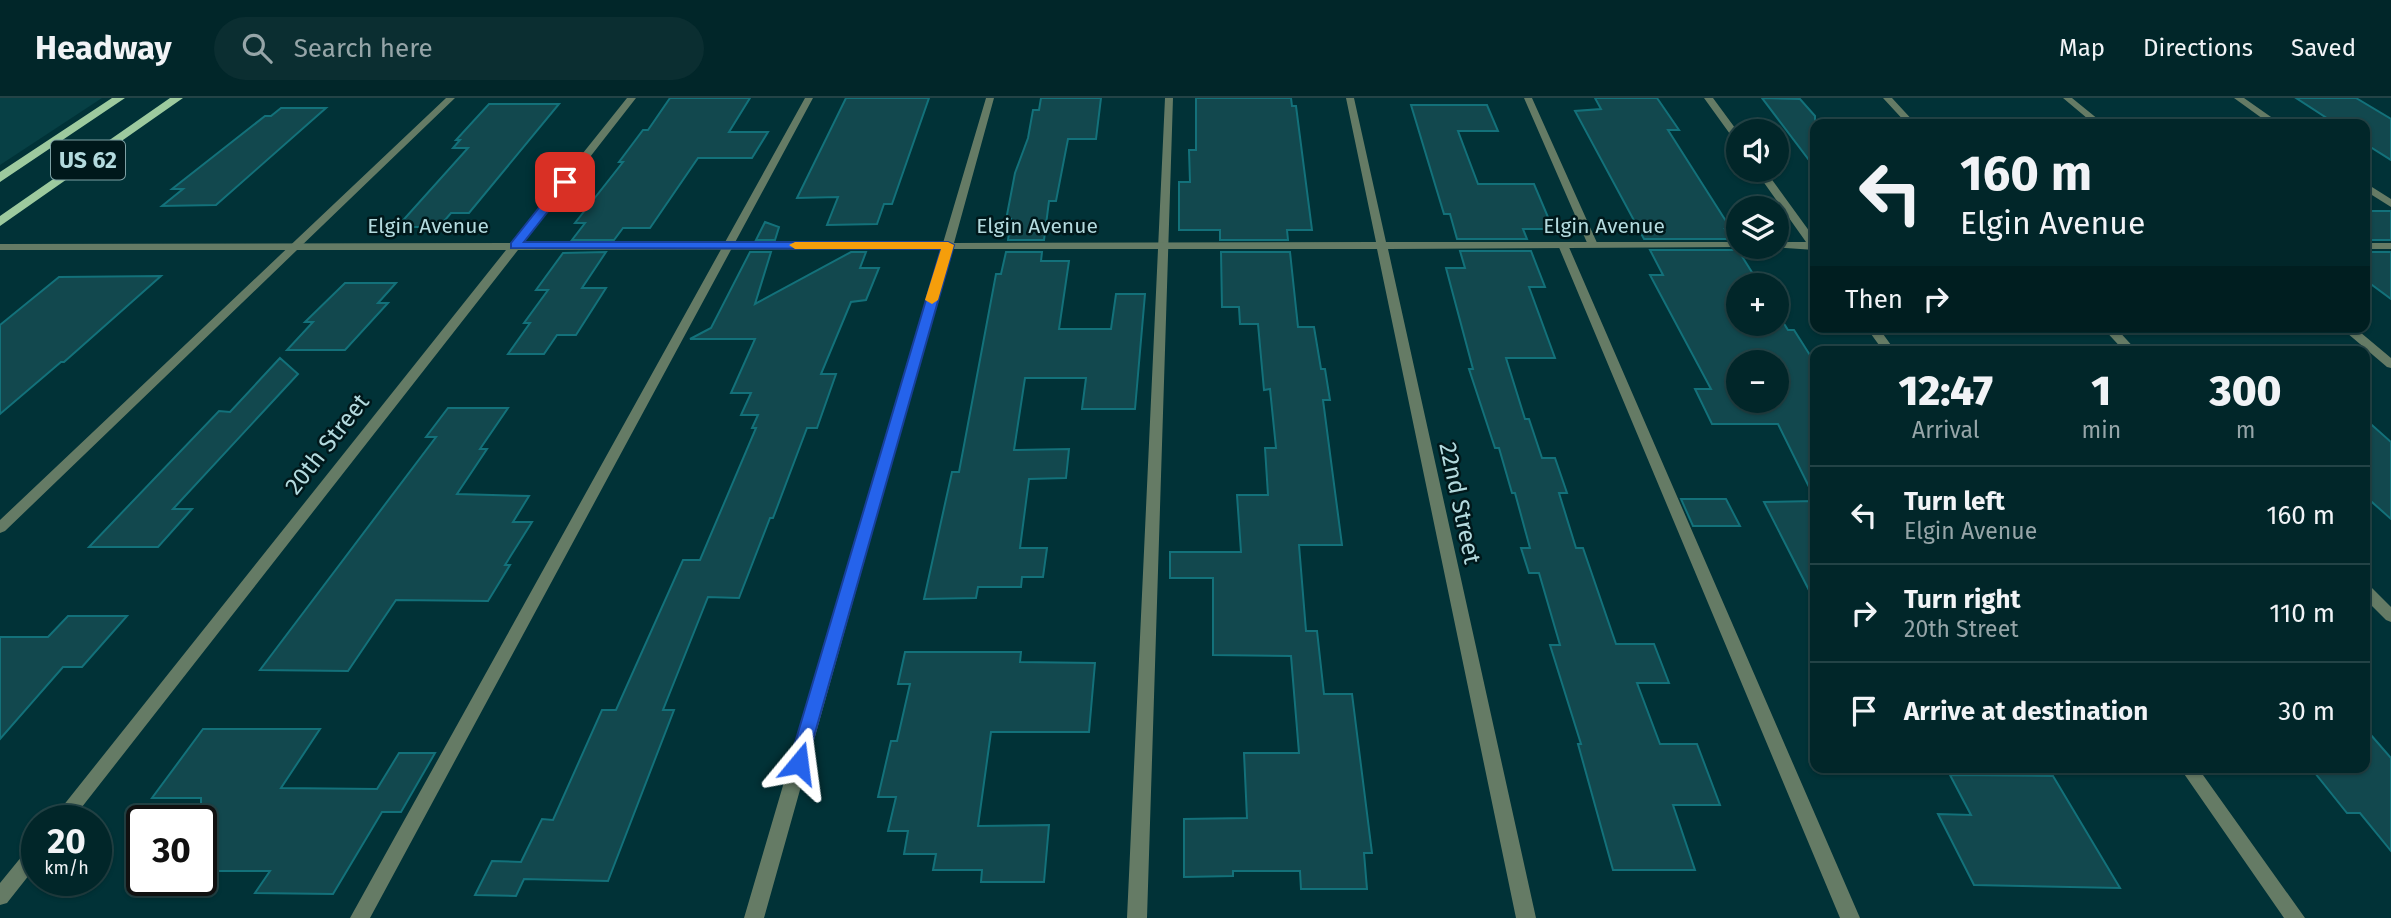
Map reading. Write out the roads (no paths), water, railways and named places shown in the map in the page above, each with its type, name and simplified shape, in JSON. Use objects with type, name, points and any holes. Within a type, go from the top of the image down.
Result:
[{"type":"main road","name":"US 62","points":[[0,177],[119,98]]},
{"type":"main road","name":"US 62","points":[[0,222],[177,98]]},
{"type":"street","points":[[0,528],[451,98]]},
{"type":"street","name":"20th Street","points":[[73,805],[632,98]]},
{"type":"street","points":[[360,918],[809,98]]},
{"type":"street","points":[[754,918],[990,98]]},
{"type":"street","points":[[1137,918],[1169,98]]},
{"type":"street","name":"22nd Street","points":[[1350,98],[1526,918]]},
{"type":"street","points":[[1528,98],[1593,245]]},
{"type":"street","points":[[1708,98],[1726,123]]},
{"type":"street","points":[[1886,98],[1907,119]]},
{"type":"street","points":[[2067,98],[2093,119]]},
{"type":"street","points":[[2238,98],[2269,119]]},
{"type":"street","points":[[1769,182],[1810,240]]},
{"type":"street","points":[[2370,189],[2391,204]]},
{"type":"street","points":[[1563,245],[1850,918]]},
{"type":"street","name":"Elgin Avenue","points":[[0,247],[1726,245]]},
{"type":"street","points":[[1789,245],[1810,246]]},
{"type":"street","points":[[2370,246],[2391,246]]},
{"type":"street","points":[[2114,333],[2126,346]]},
{"type":"street","points":[[2353,333],[2369,346]]},
{"type":"street","points":[[2370,347],[2391,364]]},
{"type":"street","points":[[2370,595],[2391,616]]},
{"type":"street","points":[[2192,773],[2295,918]]},
{"type":"street","points":[[0,897],[21,870]]}]
